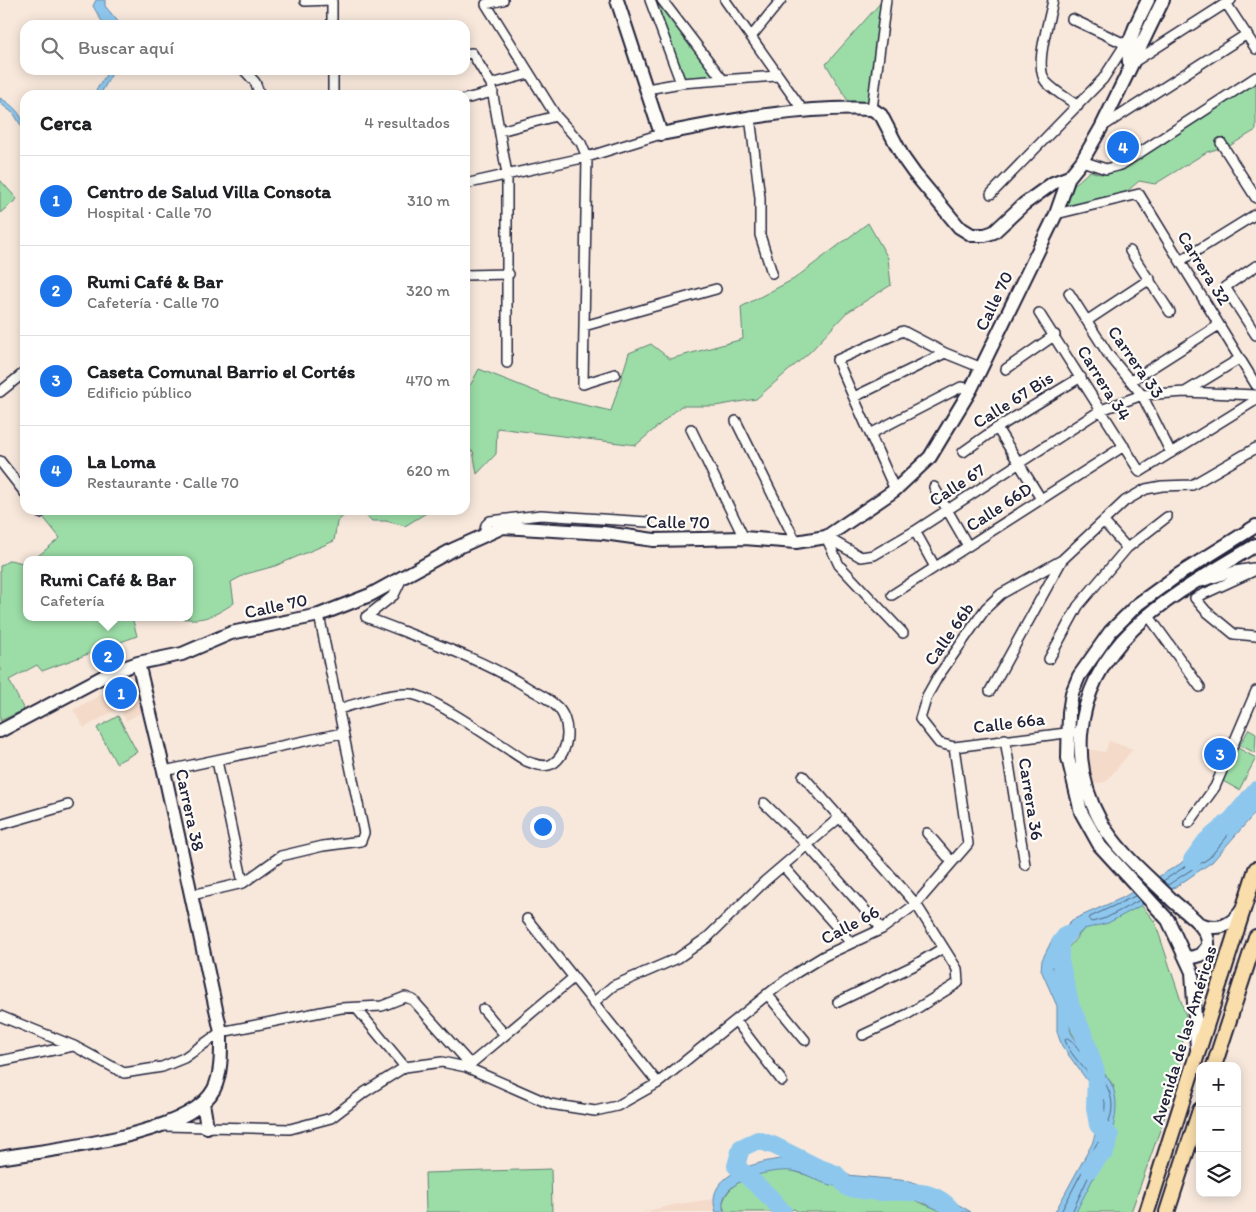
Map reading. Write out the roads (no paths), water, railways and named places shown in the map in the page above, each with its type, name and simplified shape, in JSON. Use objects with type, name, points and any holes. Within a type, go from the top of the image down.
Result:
[{"type":"main road","points":[[616,0],[661,134],[750,116],[802,109],[872,109],[881,115],[914,173],[959,227],[972,235],[985,235],[994,232],[1046,188],[1069,177]]},
{"type":"main road","name":"Calle 70","points":[[1130,65],[1128,54],[1133,32],[1148,0]]},
{"type":"main road","name":"Calle 70","points":[[0,731],[110,673],[138,663],[182,654],[231,633],[319,615],[370,595],[484,535],[503,527],[604,533],[654,540],[744,538],[796,542],[826,537],[895,490],[930,457],[982,368],[1056,214],[1069,177],[1082,161],[1101,128],[1163,0]]},
{"type":"main road","points":[[1198,1053],[1195,988],[1192,972],[1168,920],[1111,860],[1089,828],[1081,812],[1068,758],[1068,732],[1072,693],[1079,676],[1110,632],[1146,598],[1256,526]]},
{"type":"main road","points":[[1244,907],[1238,916],[1225,926],[1211,928],[1200,924],[1180,908],[1123,850],[1100,821],[1087,790],[1080,759],[1081,732],[1087,698],[1104,662],[1148,615],[1187,587],[1256,545]]},
{"type":"main road","name":"Carrera 38","points":[[138,663],[192,895],[204,965],[221,1032],[219,1073],[214,1089],[203,1103]]},
{"type":"main road","name":"Avenida de las Américas","points":[[1147,1212],[1256,869]]},
{"type":"main road","points":[[1184,955],[1196,957],[1201,955],[1208,946],[1207,935],[1200,924]]},
{"type":"main road","points":[[1215,1062],[1256,937]]},
{"type":"main road","points":[[0,1158],[92,1142],[163,1126],[203,1103],[206,1127]]},
{"type":"main road","name":"Avenida de las Américas","points":[[1167,1212],[1196,1122]]},
{"type":"main road","points":[[1168,1148],[1173,1154],[1185,1156]]},
{"type":"street","points":[[305,1],[332,0],[332,20]]},
{"type":"street","points":[[503,0],[486,4],[556,116],[581,143],[588,157],[583,384],[615,374]]},
{"type":"street","points":[[650,0],[681,84]]},
{"type":"street","points":[[662,0],[723,80]]},
{"type":"street","points":[[725,0],[802,109]]},
{"type":"street","points":[[768,0],[774,9]]},
{"type":"street","points":[[751,37],[781,0]]},
{"type":"street","points":[[872,109],[886,0]]},
{"type":"street","points":[[1053,0],[1043,47],[1042,74],[1048,84],[1078,106]]},
{"type":"street","points":[[1130,65],[1229,1],[1256,49]]},
{"type":"street","points":[[1072,19],[1124,44]]},
{"type":"street","points":[[991,194],[1103,79],[1133,32]]},
{"type":"street","points":[[1101,128],[1247,34]]},
{"type":"street","points":[[470,54],[472,54],[492,88],[507,174],[508,364]]},
{"type":"street","points":[[249,75],[255,82],[258,90]]},
{"type":"street","points":[[333,75],[333,90]]},
{"type":"street","points":[[470,97],[531,76]]},
{"type":"street","points":[[647,89],[681,84],[777,76]]},
{"type":"street","points":[[1082,161],[1106,169],[1121,165],[1256,77]]},
{"type":"street","points":[[500,131],[556,116]]},
{"type":"street","points":[[750,116],[760,198],[760,235],[772,273]]},
{"type":"street","points":[[470,183],[588,157],[661,134]]},
{"type":"street","points":[[1220,143],[1256,198]]},
{"type":"street","name":"Carrera 32","points":[[1056,214],[1139,194],[1256,386]]},
{"type":"street","points":[[1180,261],[1256,214]]},
{"type":"street","points":[[1130,251],[1170,312]]},
{"type":"street","points":[[1255,268],[1225,287],[1256,335]]},
{"type":"street","points":[[470,275],[509,274]]},
{"type":"street","points":[[1088,320],[1150,279]]},
{"type":"street","points":[[584,326],[716,289]]},
{"type":"street","name":"Carrera 33","points":[[1069,293],[1108,354],[1142,395],[1172,453]]},
{"type":"street","name":"Carrera 34","points":[[1040,313],[1140,472],[1172,453]]},
{"type":"street","points":[[1131,381],[1219,325]]},
{"type":"street","points":[[895,490],[837,360],[903,331],[945,353],[982,368]]},
{"type":"street","points":[[1006,369],[1055,336]]},
{"type":"street","points":[[854,397],[945,353]]},
{"type":"street","points":[[1185,392],[1240,358]]},
{"type":"street","points":[[0,392],[20,376]]},
{"type":"street","name":"Calle 67 Bis","points":[[963,452],[997,428],[1080,377]]},
{"type":"street","points":[[870,434],[961,387],[971,389]]},
{"type":"street","name":"Calle 67","points":[[826,537],[862,558],[874,555],[1021,463],[1101,410],[1142,395],[1185,392],[1256,395]]},
{"type":"street","points":[[1172,453],[1256,400]]},
{"type":"street","points":[[736,421],[796,542]]},
{"type":"street","points":[[997,428],[1021,463],[1041,499]]},
{"type":"street","points":[[691,429],[744,538]]},
{"type":"street","name":"Calle 66D","points":[[892,595],[1124,446]]},
{"type":"street","points":[[990,691],[1062,560],[1125,501],[1146,489],[1162,486],[1192,486],[1256,448]]},
{"type":"street","points":[[0,461],[20,487]]},
{"type":"street","points":[[934,487],[968,546]]},
{"type":"street","points":[[484,535],[486,525],[490,521],[541,515],[647,522]]},
{"type":"street","points":[[1049,659],[1078,606],[1127,548],[1167,517]]},
{"type":"street","points":[[1104,522],[1127,548]]},
{"type":"street","points":[[915,530],[936,567]]},
{"type":"street","points":[[826,537],[839,565],[903,633]]},
{"type":"street","name":"Calle 66b","points":[[954,746],[939,743],[920,719],[927,696],[937,678],[986,608],[1001,594],[1062,560]]},
{"type":"street","points":[[1187,587],[1235,571],[1256,569]]},
{"type":"street","points":[[1256,569],[1195,598],[1206,612],[1234,634],[1256,636]]},
{"type":"street","points":[[338,709],[393,695],[412,694],[449,712],[526,761],[540,766],[551,764],[560,757],[569,729],[565,714],[555,704],[500,670],[366,618],[394,595],[402,578]]},
{"type":"street","points":[[192,895],[243,882],[281,856],[322,846],[361,841],[363,837],[364,833],[319,615]]},
{"type":"street","points":[[1148,615],[1200,687]]},
{"type":"street","points":[[1189,822],[1215,787],[1256,692]]},
{"type":"street","name":"Calle 66a","points":[[954,746],[1081,732]]},
{"type":"street","points":[[164,771],[342,733]]},
{"type":"street","name":"Carrera 36","points":[[1005,739],[1025,864]]},
{"type":"street","name":"Calle 66","points":[[468,1066],[550,1104],[595,1111],[617,1106],[658,1083],[768,994],[803,969],[851,943],[882,929],[916,904],[968,844],[954,746]]},
{"type":"street","points":[[217,761],[243,882]]},
{"type":"street","points":[[803,776],[916,904],[957,969],[958,983],[908,1014],[863,1035]]},
{"type":"street","points":[[764,803],[808,846],[882,929]]},
{"type":"street","points":[[0,825],[68,806]]},
{"type":"street","points":[[593,1003],[613,986],[678,958],[708,937],[783,866],[840,817]]},
{"type":"street","points":[[927,833],[952,862]]},
{"type":"street","points":[[783,866],[851,943]]},
{"type":"street","points":[[527,919],[658,1083]]},
{"type":"street","points":[[838,1002],[913,966],[944,948]]},
{"type":"street","points":[[163,1126],[290,1129],[331,1118],[365,1092],[405,1067],[442,1062],[468,1066],[573,978]]},
{"type":"street","points":[[768,994],[805,1040]]},
{"type":"street","points":[[0,1016],[74,1046],[124,1073],[169,1064],[184,1058],[221,1032],[341,1008],[357,1009],[382,1006],[405,997],[413,1000],[468,1066]]},
{"type":"street","points":[[357,1009],[405,1067]]},
{"type":"street","points":[[483,1009],[505,1035]]},
{"type":"street","points":[[736,1021],[782,1081]]},
{"type":"street","points":[[0,1061],[74,1046]]},
{"type":"water","points":[[96,0],[105,0],[105,6],[117,20],[101,20],[93,6]]},
{"type":"water","points":[[106,75],[111,75],[103,90],[96,90]]},
{"type":"water","points":[[0,98],[20,115],[20,124],[14,114],[0,103]]},
{"type":"water","points":[[1256,787],[1256,812],[1212,862],[1177,886],[1108,923],[1084,929],[1066,946],[1052,967],[1069,998],[1071,1009],[1070,1023],[1073,1037],[1109,1080],[1115,1094],[1116,1110],[1113,1128],[1100,1165],[1076,1212],[1055,1212],[1092,1144],[1098,1125],[1100,1104],[1094,1090],[1062,1046],[1057,1032],[1057,1006],[1041,970],[1042,960],[1052,940],[1072,920],[1122,898],[1180,864],[1232,819],[1246,804]]},
{"type":"water","points":[[801,1157],[836,1174],[910,1181],[937,1192],[971,1212],[944,1212],[899,1192],[883,1189],[839,1187],[825,1184],[802,1173],[781,1171],[757,1175],[735,1185],[727,1192],[723,1201],[724,1212],[716,1212],[714,1197],[719,1185],[729,1176],[758,1164]]},
{"type":"waterway","points":[[1192,860],[1206,841],[1232,819],[1256,790]]},
{"type":"waterway","points":[[1067,934],[1060,943],[1060,960],[1071,1007],[1084,1035],[1096,1072],[1095,1108],[1098,1125],[1110,1136],[1105,1152],[1101,1154],[1090,1169]]},
{"type":"waterway","points":[[783,1212],[771,1198],[736,1166],[741,1148],[758,1140],[836,1174],[848,1188],[876,1192],[910,1192],[929,1195],[938,1198],[953,1212]]},
{"type":"place","name":"La Loma","points":[[1123,147]]},
{"type":"place","name":"Rumi Café & Bar","points":[[108,656]]},
{"type":"place","name":"Centro de Salud Villa Consota","points":[[121,693]]},
{"type":"place","name":"Caseta Comunal Barrio el Cortés","points":[[1220,754]]}]
